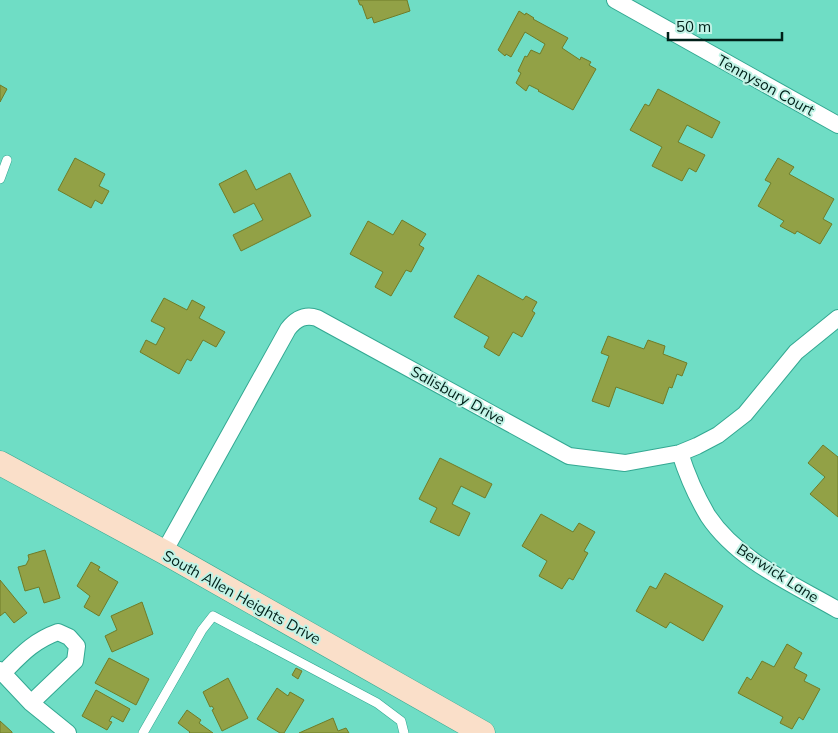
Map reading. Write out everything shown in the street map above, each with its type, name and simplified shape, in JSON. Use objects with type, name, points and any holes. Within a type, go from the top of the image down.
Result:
[{"type":"main road","name":"South Allen Heights Drive","points":[[0,464],[164,552],[482,733]]},
{"type":"street","name":"Tennyson Court","points":[[615,0],[838,126]]},
{"type":"street","name":"Salisbury Drive","points":[[164,552],[288,329],[293,323],[305,317],[312,316],[323,321],[569,456],[625,463],[680,453],[698,446],[732,425],[755,402],[796,352],[822,329],[838,318]]},
{"type":"street","name":"Berwick Lane","points":[[680,453],[700,502],[726,538],[762,567],[838,610]]},
{"type":"street","points":[[31,704],[75,661],[77,646],[69,637],[58,632],[46,637],[27,648],[1,672],[31,704],[68,733]]},
{"type":"lane","points":[[0,179],[7,160]]},
{"type":"lane","points":[[143,733],[202,630],[213,616],[377,702],[401,721],[404,733]]},
{"type":"building","points":[[358,0],[407,0],[410,11],[374,23],[372,17],[367,19]]},
{"type":"building","points":[[519,11],[525,15],[526,13],[533,19],[568,38],[562,48],[580,60],[581,57],[591,62],[589,65],[596,69],[573,110],[529,85],[526,91],[516,83],[521,73],[518,71],[525,56],[527,57],[531,50],[540,54],[545,44],[525,32],[511,57],[506,54],[505,56],[498,50]]},
{"type":"building","points":[[0,85],[7,89],[0,102]]},
{"type":"building","points":[[658,89],[720,122],[712,138],[687,125],[678,142],[705,155],[696,172],[689,168],[682,181],[652,166],[662,147],[630,130],[645,104],[649,106]]},
{"type":"building","points":[[75,158],[105,174],[99,186],[109,191],[102,204],[95,200],[91,208],[58,190]]},
{"type":"building","points":[[778,158],[794,167],[789,174],[834,199],[823,219],[832,224],[820,244],[797,231],[795,234],[780,226],[784,221],[758,206],[771,183],[765,180]]},
{"type":"building","points":[[246,170],[256,190],[290,173],[311,216],[241,251],[233,235],[263,220],[254,203],[234,213],[219,184]]},
{"type":"building","points":[[402,220],[426,234],[419,245],[424,248],[411,272],[406,270],[391,296],[375,287],[383,272],[350,254],[368,221],[393,235]]},
{"type":"building","points":[[478,275],[523,300],[526,296],[537,302],[532,311],[535,313],[522,337],[513,332],[499,356],[484,347],[489,337],[454,317]]},
{"type":"building","points":[[164,298],[187,310],[192,300],[205,307],[199,318],[225,332],[216,347],[203,340],[191,361],[187,359],[179,374],[140,352],[146,340],[156,345],[165,328],[151,321]]},
{"type":"building","points":[[608,336],[644,349],[648,340],[665,346],[663,354],[687,363],[682,376],[677,374],[672,388],[669,387],[663,404],[616,387],[609,407],[592,401],[609,356],[601,353]]},
{"type":"building","points":[[823,445],[838,457],[838,517],[810,494],[825,477],[808,463]]},
{"type":"building","points":[[440,458],[492,484],[485,498],[461,486],[452,504],[470,513],[459,536],[430,522],[437,508],[419,499]]},
{"type":"building","points":[[541,514],[573,532],[579,523],[595,532],[584,551],[588,553],[573,580],[569,578],[562,589],[539,576],[547,561],[522,546]]},
{"type":"building","points":[[45,550],[60,598],[44,603],[39,587],[25,591],[18,567],[26,565],[29,559],[28,555]]},
{"type":"building","points":[[91,562],[100,567],[98,570],[118,582],[99,616],[84,607],[90,596],[77,586]]},
{"type":"building","points":[[665,573],[723,606],[703,641],[670,622],[666,628],[636,611],[650,586],[656,589]]},
{"type":"building","points":[[0,580],[27,613],[14,623],[5,612],[0,616]]},
{"type":"building","points":[[142,602],[153,634],[112,652],[105,636],[117,630],[111,616]]},
{"type":"building","points":[[787,644],[802,653],[794,668],[807,675],[804,681],[820,689],[803,720],[799,717],[792,729],[780,723],[783,717],[738,693],[747,677],[751,680],[762,661],[774,667]]},
{"type":"building","points":[[109,658],[149,679],[136,705],[95,683]]},
{"type":"building","points":[[296,668],[302,671],[298,679],[292,675]]},
{"type":"building","points":[[228,678],[248,718],[222,731],[212,710],[214,709],[212,706],[210,707],[203,692]]},
{"type":"building","points":[[277,688],[288,696],[290,692],[304,700],[284,733],[280,733],[257,719]]},
{"type":"building","points":[[96,690],[130,709],[123,722],[112,716],[109,721],[112,722],[107,730],[82,716]]},
{"type":"building","points":[[187,710],[201,720],[199,723],[213,733],[189,733],[178,723]]},
{"type":"building","points":[[333,718],[338,731],[346,728],[349,733],[299,733]]},
{"type":"building","points":[[0,721],[12,732],[12,733],[0,733]]}]
